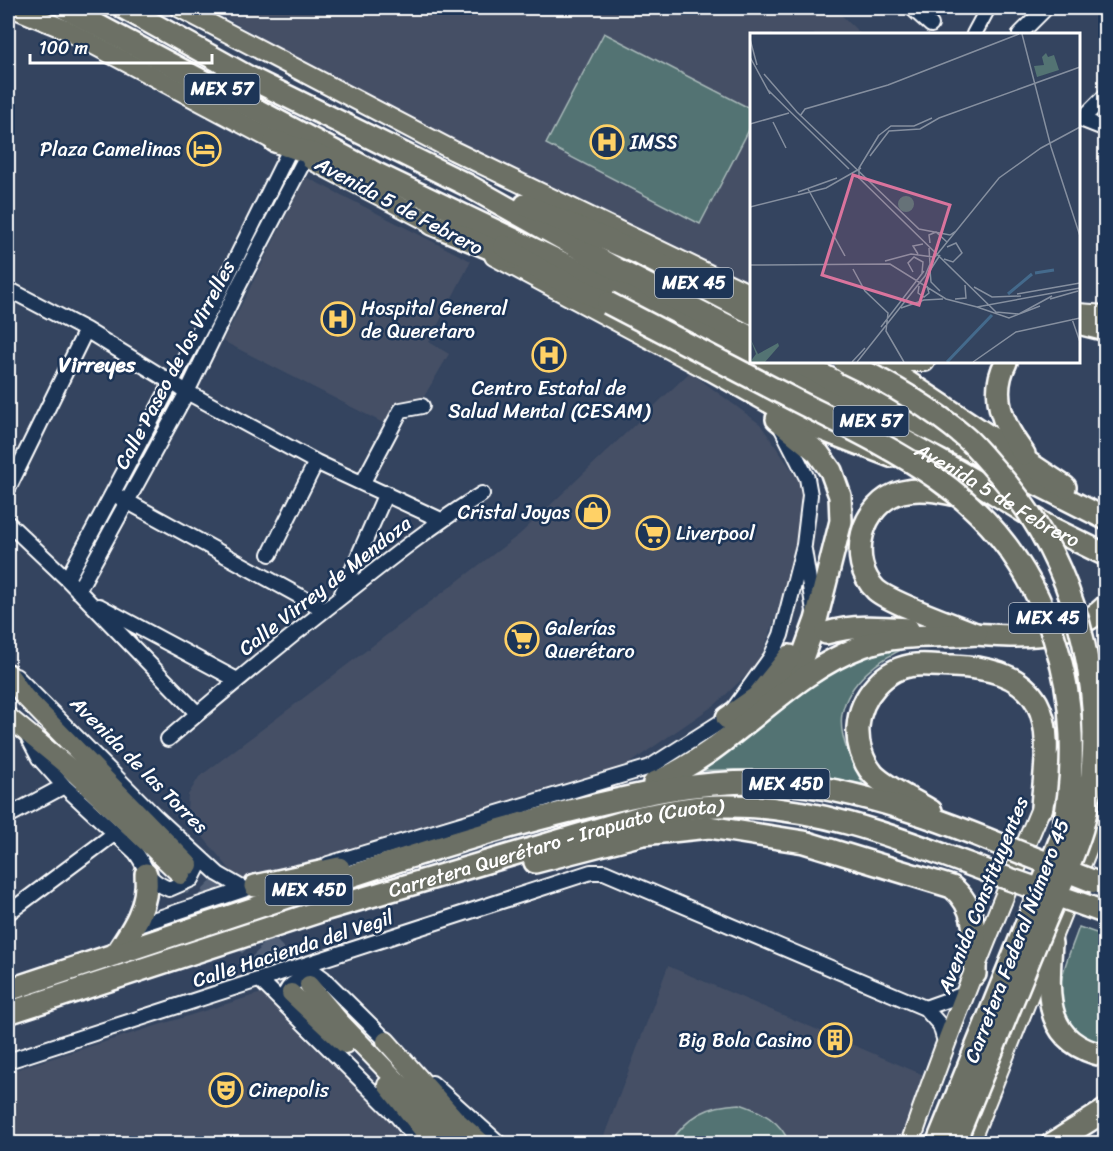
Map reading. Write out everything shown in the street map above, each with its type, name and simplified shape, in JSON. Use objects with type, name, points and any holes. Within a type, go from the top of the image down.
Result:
[{"type":"highway","points":[[64,8],[105,40],[264,125],[377,174]]},
{"type":"highway","name":"Avenida 5 de Febrero","points":[[64,8],[377,174],[438,215],[750,353]]},
{"type":"highway","name":"MEX 57","points":[[124,8],[250,78],[467,185],[620,271],[750,337]]},
{"type":"highway","name":"MEX 57","points":[[291,149],[377,174]]},
{"type":"highway","name":"MEX 45","points":[[467,185],[558,218],[636,252],[750,312]]},
{"type":"highway","name":"Carretera Federal Número 45","points":[[438,215],[858,432],[936,478],[977,513],[1004,543],[1031,582],[1051,625],[1066,673],[1073,763],[1070,797],[1062,836],[936,1143]]},
{"type":"highway","points":[[696,361],[813,426],[874,451],[975,481]]},
{"type":"highway","name":"Avenida 5 de Febrero","points":[[768,363],[975,481],[1047,526],[1106,555]]},
{"type":"highway","name":"Avenida 5 de Febrero","points":[[799,363],[1104,518]]},
{"type":"highway","name":"Carretera Federal Número 45","points":[[847,363],[884,380],[966,438],[1020,498],[1048,541],[1065,576],[1077,610],[1093,681],[1095,759],[1082,829],[954,1143]]},
{"type":"highway","points":[[880,363],[1029,461],[1104,518]]},
{"type":"highway","points":[[1006,363],[999,382],[999,405],[1006,427],[1029,461]]},
{"type":"highway","points":[[777,419],[818,453],[831,471],[840,496],[841,521],[821,626],[791,688]]},
{"type":"highway","points":[[976,634],[887,597],[869,582],[862,564],[860,545],[870,517],[892,496],[902,492],[931,490],[964,497],[1047,526]]},
{"type":"highway","points":[[613,800],[691,765],[816,670],[865,645],[890,640],[976,634],[1050,634],[1078,626],[1106,606]]},
{"type":"highway","points":[[821,626],[866,626],[976,634]]},
{"type":"highway","points":[[727,718],[757,697],[790,656]]},
{"type":"highway","points":[[954,826],[875,776],[860,746],[859,724],[864,703],[877,685],[904,667],[915,665],[969,666],[1006,675],[1024,687],[1037,704],[1044,723],[1046,753],[1042,807]]},
{"type":"highway","name":"Carretera Querétaro - Irapuato (Cuota)","points":[[8,990],[445,844],[663,788],[710,783],[766,782],[812,787],[851,795],[954,826]]},
{"type":"highway","name":"Carretera Querétaro - Irapuato (Cuota)","points":[[8,1012],[327,909],[640,817],[721,806],[776,808],[827,817],[879,831],[1096,910]]},
{"type":"highway","name":"MEX 45D","points":[[954,826],[1100,884]]},
{"type":"highway","points":[[327,909],[436,889],[643,834],[709,827],[804,842],[952,887],[966,902],[972,913],[975,927],[971,983]]},
{"type":"highway","points":[[250,887],[445,844]]},
{"type":"highway","points":[[116,954],[135,926],[148,892],[146,874]]},
{"type":"highway","points":[[1051,943],[1048,993],[1056,1023],[1077,1045],[1106,1056]]},
{"type":"highway","points":[[1052,1143],[1106,1110]]},
{"type":"main road","name":"Avenida 5 de Febrero","points":[[13,8],[64,29],[291,149],[438,215],[696,361],[777,419]]},
{"type":"main road","points":[[180,8],[454,152],[750,294]]},
{"type":"main road","name":"Avenida Constituyentes","points":[[910,1143],[946,1045],[1042,807],[1095,697],[1106,667]]},
{"type":"main road","name":"Avenida de las Torres","points":[[8,673],[24,696],[191,866]]},
{"type":"main road","name":"Avenida de las Torres","points":[[9,721],[191,866]]},
{"type":"main road","points":[[969,1143],[1106,803]]},
{"type":"main road","points":[[316,981],[340,1022],[377,1058],[442,1132],[483,1143]]},
{"type":"main road","points":[[287,997],[442,1132],[458,1143]]},
{"type":"main road","points":[[386,1041],[442,1132]]},
{"type":"main road","points":[[377,1058],[403,1077],[471,1143]]},
{"type":"street","points":[[912,8],[931,25]]},
{"type":"street","points":[[975,33],[988,8]]},
{"type":"street","points":[[1021,33],[1046,8]]},
{"type":"street","points":[[1106,95],[1080,119],[1106,129]]},
{"type":"street","name":"Calle Paseo de los Virrelles","points":[[67,579],[291,149]]},
{"type":"street","name":"Calle Paseo de los Virrelles","points":[[83,596],[126,500],[187,393],[238,287],[291,149]]},
{"type":"street","points":[[8,289],[86,330],[187,393],[316,462],[441,520]]},
{"type":"street","points":[[1080,307],[1093,319]]},
{"type":"street","points":[[8,489],[86,330]]},
{"type":"street","points":[[363,483],[401,410],[422,406]]},
{"type":"street","points":[[135,926],[250,887],[650,767],[727,718],[771,657],[781,635],[804,545],[810,495],[807,478],[777,419]]},
{"type":"street","points":[[270,554],[316,462]]},
{"type":"street","points":[[112,493],[325,610]]},
{"type":"street","points":[[339,599],[386,493]]},
{"type":"street","name":"Calle Virrey de Mendoza","points":[[168,739],[196,713],[339,599],[441,520],[482,494]]},
{"type":"street","points":[[8,523],[67,579],[196,713]]},
{"type":"street","points":[[804,545],[821,626]]},
{"type":"street","points":[[83,596],[237,680]]},
{"type":"street","name":"Avenida de las Torres","points":[[8,668],[156,818],[191,866],[232,884],[250,887]]},
{"type":"street","points":[[27,735],[39,758],[64,786],[139,857],[146,874],[158,884],[169,888],[192,879],[191,866]]},
{"type":"street","points":[[8,816],[64,786]]},
{"type":"street","points":[[8,913],[114,834]]},
{"type":"street","name":"Calle Hacienda del Vegil","points":[[8,1061],[591,872],[604,872],[925,1008]]},
{"type":"street","points":[[305,965],[316,981],[500,1143]]},
{"type":"street","points":[[260,980],[287,997],[420,1143]]},
{"type":"street","points":[[287,997],[288,986],[299,980],[316,981]]},
{"type":"street","points":[[946,1045],[940,1025],[925,1008],[971,983]]},
{"type":"shaded area","name":"IMSS","points":[[209,8],[834,8],[860,33],[750,33],[750,285],[333,80]]},
{"type":"shaded area","name":"Hospital General de Queretaro","points":[[306,177],[471,261],[429,342],[449,354],[422,400],[392,409],[383,423],[223,341]]},
{"type":"shaded area","points":[[690,372],[760,424],[800,482],[802,505],[787,586],[759,663],[716,704],[627,765],[568,788],[242,884],[198,831],[187,809],[188,795],[199,777],[520,534]]},
{"type":"shaded area","points":[[668,966],[933,1079],[910,1143],[601,1144]]},
{"type":"shaded area","points":[[265,992],[360,1086],[410,1143],[8,1143],[8,1072]]},
{"type":"green space","points":[[604,33],[750,108],[750,128],[700,224],[546,144]]},
{"type":"green space","points":[[908,647],[876,665],[858,682],[845,702],[841,723],[842,732],[847,750],[863,784],[775,771],[687,772],[787,704],[819,677],[868,653]]},
{"type":"green space","points":[[1079,927],[1105,936],[1105,1047],[1075,1033],[1066,1022],[1061,1009],[1059,996],[1064,968]]},
{"type":"green space","points":[[740,1104],[776,1123],[789,1143],[670,1143],[691,1119],[699,1114],[718,1107]]},
{"type":"tunnel","points":[[189,865],[303,980]]},
{"type":"tunnel","points":[[181,875],[291,993]]},
{"type":"place","name":"IMSS","points":[[607,142]]},
{"type":"place","name":"Plaza Camelinas","points":[[204,149]]},
{"type":"place","name":"Hospital General de Queretaro","points":[[338,319]]},
{"type":"place","name":"Centro Estatal de Salud Mental (CESAM)","points":[[549,355]]},
{"type":"place","name":"Cristal Joyas","points":[[593,512]]},
{"type":"place","name":"Liverpool","points":[[653,533]]},
{"type":"place","name":"Galerías Querétaro","points":[[522,639]]},
{"type":"place","name":"Big Bola Casino","points":[[835,1040]]},
{"type":"place","name":"Cinepolis","points":[[226,1090]]},
{"type":"district","name":"Virreyes","points":[[97,365]]}]
